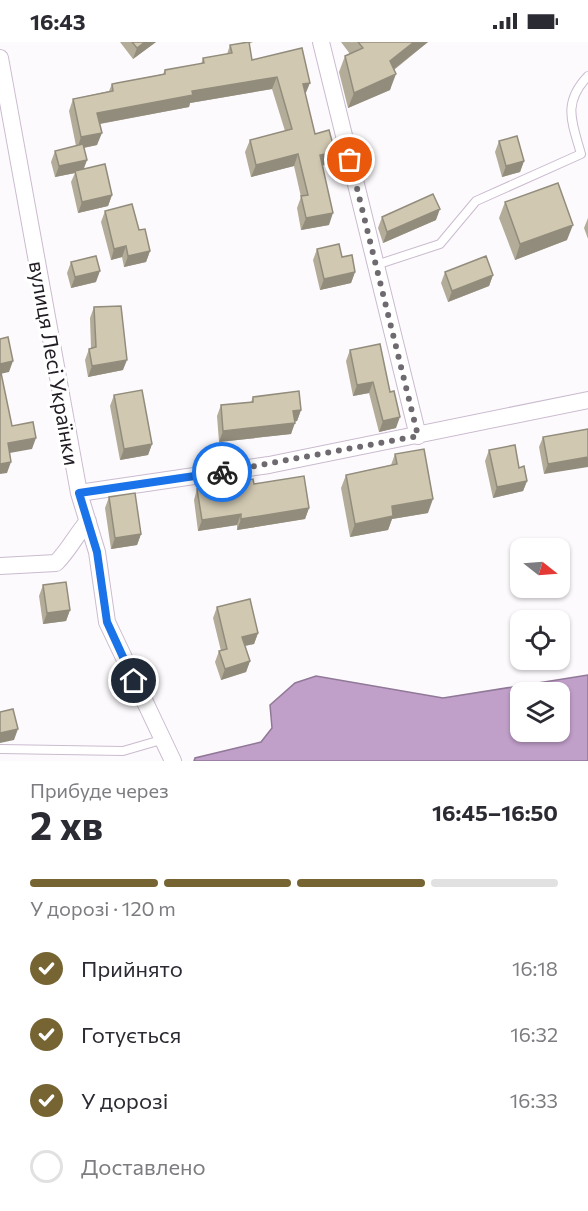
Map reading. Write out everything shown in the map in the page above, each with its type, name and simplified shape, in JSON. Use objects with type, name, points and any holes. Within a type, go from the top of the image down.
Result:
[{"type":"street","points":[[321,42],[418,436]]},
{"type":"street","name":"вулиця Лесі Українки","points":[[0,58],[79,493],[97,552],[107,622],[172,761]]},
{"type":"street","points":[[79,493],[269,465],[588,400]]},
{"type":"street","points":[[0,566],[56,563],[68,552],[73,538],[88,521]]},
{"type":"lane","points":[[376,266],[440,244],[476,201],[581,154],[569,115],[578,86],[588,76]]},
{"type":"lane","points":[[0,749],[123,751],[161,740]]},
{"type":"shaded area","points":[[588,675],[588,761],[194,761],[195,758],[261,742],[272,728],[270,705],[295,683],[316,676],[443,698],[510,687],[510,742],[570,742],[570,682],[544,682]]},
{"type":"building","points":[[132,42],[145,42],[137,48]]},
{"type":"building","points":[[249,42],[252,60],[302,48],[310,83],[303,84],[315,134],[329,130],[335,152],[320,155],[333,213],[306,218],[301,196],[308,195],[298,154],[256,165],[250,140],[292,129],[277,77],[192,91],[193,95],[97,113],[102,133],[81,137],[73,99],[113,91],[112,84],[165,74],[165,70],[204,63],[203,58],[232,53],[230,45]]},
{"type":"building","points":[[358,42],[414,42],[390,61],[396,74],[354,93],[345,56],[363,48]]},
{"type":"building","points":[[517,136],[524,161],[506,166],[499,141]]},
{"type":"building","points":[[83,144],[87,160],[59,166],[55,151]]},
{"type":"building","points":[[105,164],[112,195],[82,202],[75,171]]},
{"type":"building","points":[[558,183],[573,225],[520,244],[505,202]]},
{"type":"building","points":[[433,194],[440,209],[387,232],[382,217]]},
{"type":"building","points":[[132,204],[139,230],[145,229],[150,251],[128,256],[126,246],[114,249],[105,211]]},
{"type":"building","points":[[339,244],[342,257],[352,255],[355,272],[324,279],[317,249]]},
{"type":"building","points":[[96,256],[100,271],[75,277],[71,262]]},
{"type":"building","points":[[486,256],[493,275],[452,291],[445,272]]},
{"type":"building","points":[[121,306],[127,360],[92,366],[89,349],[96,347],[94,307]]},
{"type":"building","points":[[8,337],[13,361],[0,364],[0,339]]},
{"type":"building","points":[[380,344],[390,392],[394,391],[400,417],[383,421],[373,382],[357,385],[350,350]]},
{"type":"building","points":[[0,368],[12,426],[33,422],[36,438],[8,443],[11,462],[0,464]]},
{"type":"building","points":[[142,390],[152,444],[124,449],[114,395]]},
{"type":"building","points":[[299,391],[301,410],[293,411],[295,423],[223,431],[221,405],[253,402],[253,397]]},
{"type":"building","points":[[588,429],[588,457],[548,464],[543,437]]},
{"type":"building","points":[[515,445],[519,468],[524,466],[527,481],[497,487],[489,450]]},
{"type":"building","points":[[424,449],[433,499],[392,506],[393,516],[355,524],[346,475],[397,464],[395,454]]},
{"type":"building","points":[[239,470],[242,481],[253,479],[254,484],[304,476],[309,508],[241,519],[241,514],[202,520],[197,489],[225,485],[223,472]]},
{"type":"building","points":[[135,493],[141,534],[115,538],[109,497]]},
{"type":"building","points":[[66,582],[70,610],[47,613],[43,585]]},
{"type":"building","points":[[250,599],[258,633],[242,637],[250,661],[225,669],[219,651],[227,649],[217,607]]},
{"type":"building","points":[[13,709],[18,729],[0,733],[0,712]]},
{"type":"way so far","points":[[222,472],[418,436],[350,160]]},
{"type":"route","points":[[134,681],[107,622],[97,552],[79,493],[222,472]]}]
